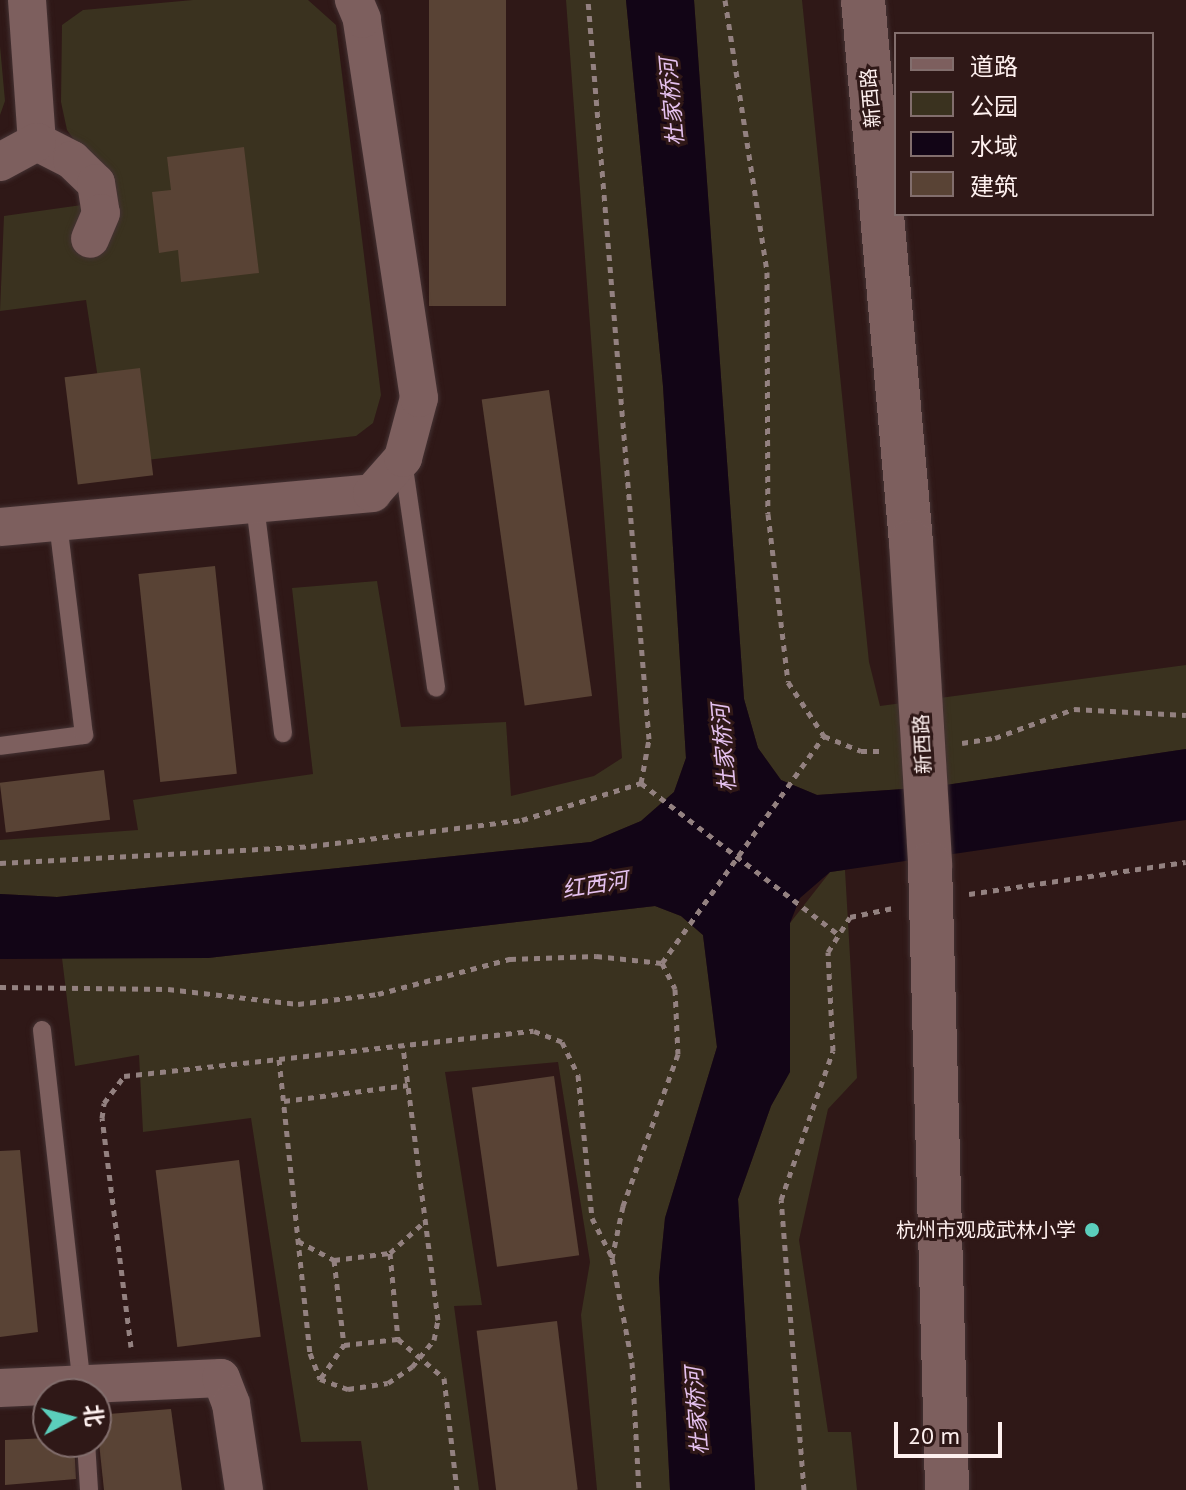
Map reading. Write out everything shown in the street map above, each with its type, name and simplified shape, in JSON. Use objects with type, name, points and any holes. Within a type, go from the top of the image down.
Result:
[{"type":"street","points":[[27,0],[37,142]]},
{"type":"street","points":[[0,527],[372,493],[403,458],[419,398],[362,19],[354,0]]},
{"type":"street","name":"新西路","points":[[863,0],[911,542],[931,882],[947,1490]]},
{"type":"street","points":[[0,162],[37,142]]},
{"type":"street","points":[[37,142],[72,160],[96,183],[101,213],[90,239]]},
{"type":"street","points":[[112,1383],[221,1378],[231,1404],[244,1490]]},
{"type":"street","points":[[0,1388],[32,1388]]},
{"type":"lane","points":[[403,458],[436,688]]},
{"type":"lane","points":[[255,505],[283,733]]},
{"type":"lane","points":[[0,746],[84,735],[58,522]]},
{"type":"lane","points":[[42,1030],[81,1378]]},
{"type":"lane","points":[[87,1458],[89,1490]]},
{"type":"path","points":[[588,0],[649,739],[641,783]]},
{"type":"path","points":[[725,0],[767,272],[768,514],[788,682],[824,736],[861,751],[924,759],[995,738],[1074,709],[1186,715]]},
{"type":"path","points":[[662,963],[824,736]]},
{"type":"path","points":[[641,783],[838,934]]},
{"type":"path","points":[[0,863],[311,846],[507,822],[641,783]]},
{"type":"path","points":[[804,1490],[781,1200],[833,1051],[828,952],[838,934],[850,917],[931,882],[1186,862]]},
{"type":"path","points":[[0,987],[168,989],[298,1004],[378,994],[510,959],[596,956],[662,963]]},
{"type":"path","points":[[612,1258],[623,1206],[678,1054],[675,989],[662,963]]},
{"type":"path","points":[[135,1380],[104,1103],[124,1076],[534,1031],[562,1042],[578,1075],[592,1218],[612,1258],[632,1362],[639,1490]]},
{"type":"path","points":[[279,1059],[310,1353],[320,1379],[348,1389],[388,1383],[422,1356],[434,1340],[438,1320],[403,1045]]},
{"type":"path","points":[[284,1101],[408,1085]]},
{"type":"path","points":[[298,1241],[334,1260],[390,1253],[426,1220]]},
{"type":"path","points":[[390,1253],[398,1339]]},
{"type":"path","points":[[320,1379],[344,1345],[334,1260]]},
{"type":"path","points":[[344,1345],[398,1339],[422,1356],[444,1378],[457,1490]]},
{"type":"green space","points":[[193,0],[308,0],[336,25],[381,395],[373,423],[356,436],[111,464],[86,300],[0,311],[4,216],[117,200],[67,130],[61,102],[62,25],[83,10]]},
{"type":"green space","points":[[566,0],[626,0],[663,386],[686,758],[674,792],[641,821],[591,842],[57,897],[0,894],[0,840],[138,830],[133,800],[313,774],[292,588],[377,581],[401,727],[506,722],[511,796],[594,776],[622,758]]},
{"type":"green space","points":[[694,0],[802,0],[869,662],[880,706],[1186,665],[1186,749],[933,787],[817,795],[781,780],[758,748],[744,699]]},
{"type":"green space","points":[[0,46],[5,101],[0,115]]},
{"type":"green space","points":[[845,870],[857,1078],[828,1109],[799,1240],[828,1432],[851,1432],[857,1490],[755,1490],[738,1199],[771,1106],[790,1071],[790,923],[830,872]]},
{"type":"green space","points":[[655,906],[681,916],[703,935],[717,1047],[665,1218],[659,1278],[670,1490],[597,1490],[581,1315],[590,1262],[558,1062],[445,1072],[482,1305],[454,1306],[479,1490],[368,1490],[361,1441],[301,1442],[251,1118],[143,1132],[139,1055],[75,1066],[62,958],[208,958]]},
{"type":"water","points":[[626,0],[694,0],[744,699],[758,748],[781,780],[817,795],[932,787],[1186,749],[1186,820],[830,872],[800,898],[790,923],[790,1072],[771,1106],[738,1199],[755,1490],[670,1490],[659,1278],[665,1218],[717,1047],[703,935],[681,916],[655,906],[208,958],[0,959],[0,894],[57,897],[591,842],[641,821],[674,792],[686,758],[663,386]]},
{"type":"building","points":[[429,0],[506,0],[506,306],[429,306]]},
{"type":"building","points":[[244,147],[259,273],[181,282],[178,250],[159,253],[152,192],[171,190],[167,157]]},
{"type":"building","points":[[140,368],[153,475],[78,484],[65,377]]},
{"type":"building","points":[[549,390],[592,696],[525,705],[482,399]]},
{"type":"building","points":[[215,566],[237,774],[160,782],[138,574]]},
{"type":"building","points":[[104,770],[110,820],[6,832],[0,783]]},
{"type":"building","points":[[554,1076],[579,1255],[497,1267],[472,1088]]},
{"type":"building","points":[[20,1150],[38,1332],[0,1337],[0,1151]]},
{"type":"building","points":[[239,1160],[261,1337],[177,1347],[156,1170]]},
{"type":"building","points":[[557,1321],[578,1490],[496,1490],[477,1331]]},
{"type":"building","points":[[171,1409],[182,1490],[104,1490],[101,1458],[112,1458],[112,1414]]},
{"type":"building","points":[[32,1439],[32,1458],[75,1458],[76,1479],[5,1485],[5,1440]]},
{"type":"place","name":"杭州市观成武林小学","points":[[1092,1230]]},
{"type":"water label","name":"杜家桥河","points":[[672,102]]},
{"type":"water label","name":"杜家桥河","points":[[724,748]]},
{"type":"water label","name":"红西河","points":[[595,885]]},
{"type":"water label","name":"杜家桥河","points":[[697,1411]]}]
